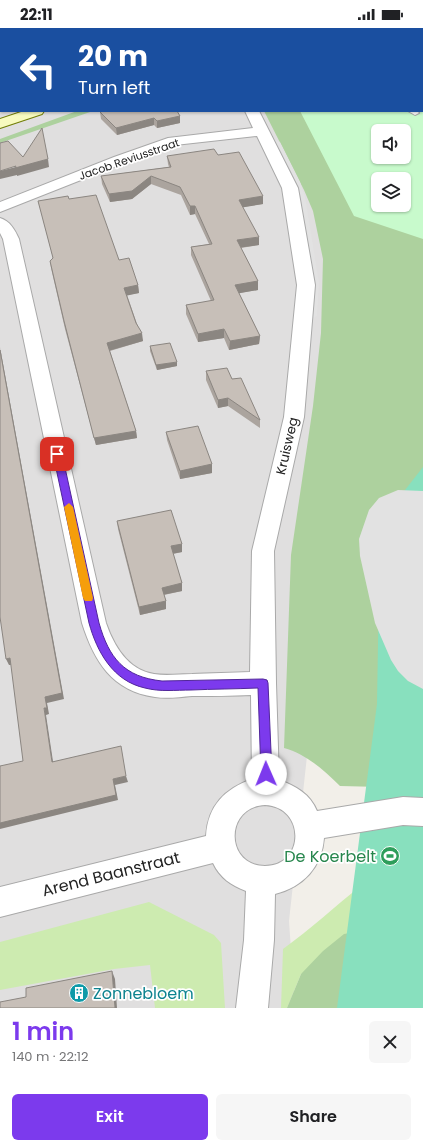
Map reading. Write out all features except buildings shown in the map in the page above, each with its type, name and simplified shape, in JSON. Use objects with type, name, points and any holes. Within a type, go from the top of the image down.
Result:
[{"type":"main road","points":[[0,124],[34,112]]},
{"type":"street","name":"Kruisweg","points":[[253,112],[290,188],[306,285],[294,417],[263,551],[261,584],[266,790]]},
{"type":"street","name":"Jacob Reviusstraat","points":[[0,207],[119,160],[173,141],[263,132]]},
{"type":"street","points":[[0,223],[8,232],[11,240],[99,642],[115,666],[128,676],[145,684],[169,686],[263,683]]},
{"type":"street","points":[[266,790],[278,792],[290,798],[299,806],[310,826],[310,846],[304,861],[293,873],[278,880],[261,881],[244,875],[230,863],[222,846],[220,829],[225,813],[236,800],[250,792],[266,790]]},
{"type":"street","points":[[310,826],[403,811],[423,812]]},
{"type":"street","name":"Arend Baanstraat","points":[[0,902],[222,846]]},
{"type":"street","points":[[252,1008],[259,940],[261,881]]},
{"type":"shaded area","points":[[0,112],[282,112],[345,271],[313,701],[289,921],[295,1008],[0,1008]]},
{"type":"shaded area","points":[[275,140],[280,142],[300,182],[305,197],[319,283],[317,316],[312,319],[314,283],[301,197],[296,183]]},
{"type":"shaded area","points":[[398,490],[423,491],[423,689],[408,681],[398,671],[391,660],[375,623],[360,556],[359,539],[369,510],[379,498]]},
{"type":"green space","points":[[74,112],[90,112],[0,143],[0,139]]},
{"type":"green space","points":[[265,112],[305,112],[371,173],[371,212],[411,212],[411,204],[423,204],[423,788],[340,786],[307,758],[284,748],[291,555],[313,406],[321,333],[323,259],[313,211]]},
{"type":"green space","points":[[301,112],[423,112],[423,239],[354,216]]},
{"type":"green space","name":"De Koerbelt","points":[[423,467],[423,1008],[337,1008],[377,704],[380,522]]},
{"type":"green space","points":[[362,885],[423,921],[301,974],[287,1008],[281,1008],[283,949]]},
{"type":"green space","points":[[149,902],[214,935],[221,943],[225,1008],[155,1008],[150,965],[114,969],[0,990],[0,942]]},
{"type":"green space","points":[[423,921],[423,1008],[287,1008],[301,974],[323,951],[344,934]]},
{"type":"slow traffic","points":[[69,507],[88,598]]},
{"type":"place","name":"De Koerbelt","points":[[390,856]]},
{"type":"place","name":"Zonnebloem","points":[[79,993]]},
{"type":"route","points":[[57,454],[94,623],[99,642],[109,658],[115,666],[128,676],[145,684],[162,686],[263,683],[266,774]]}]
